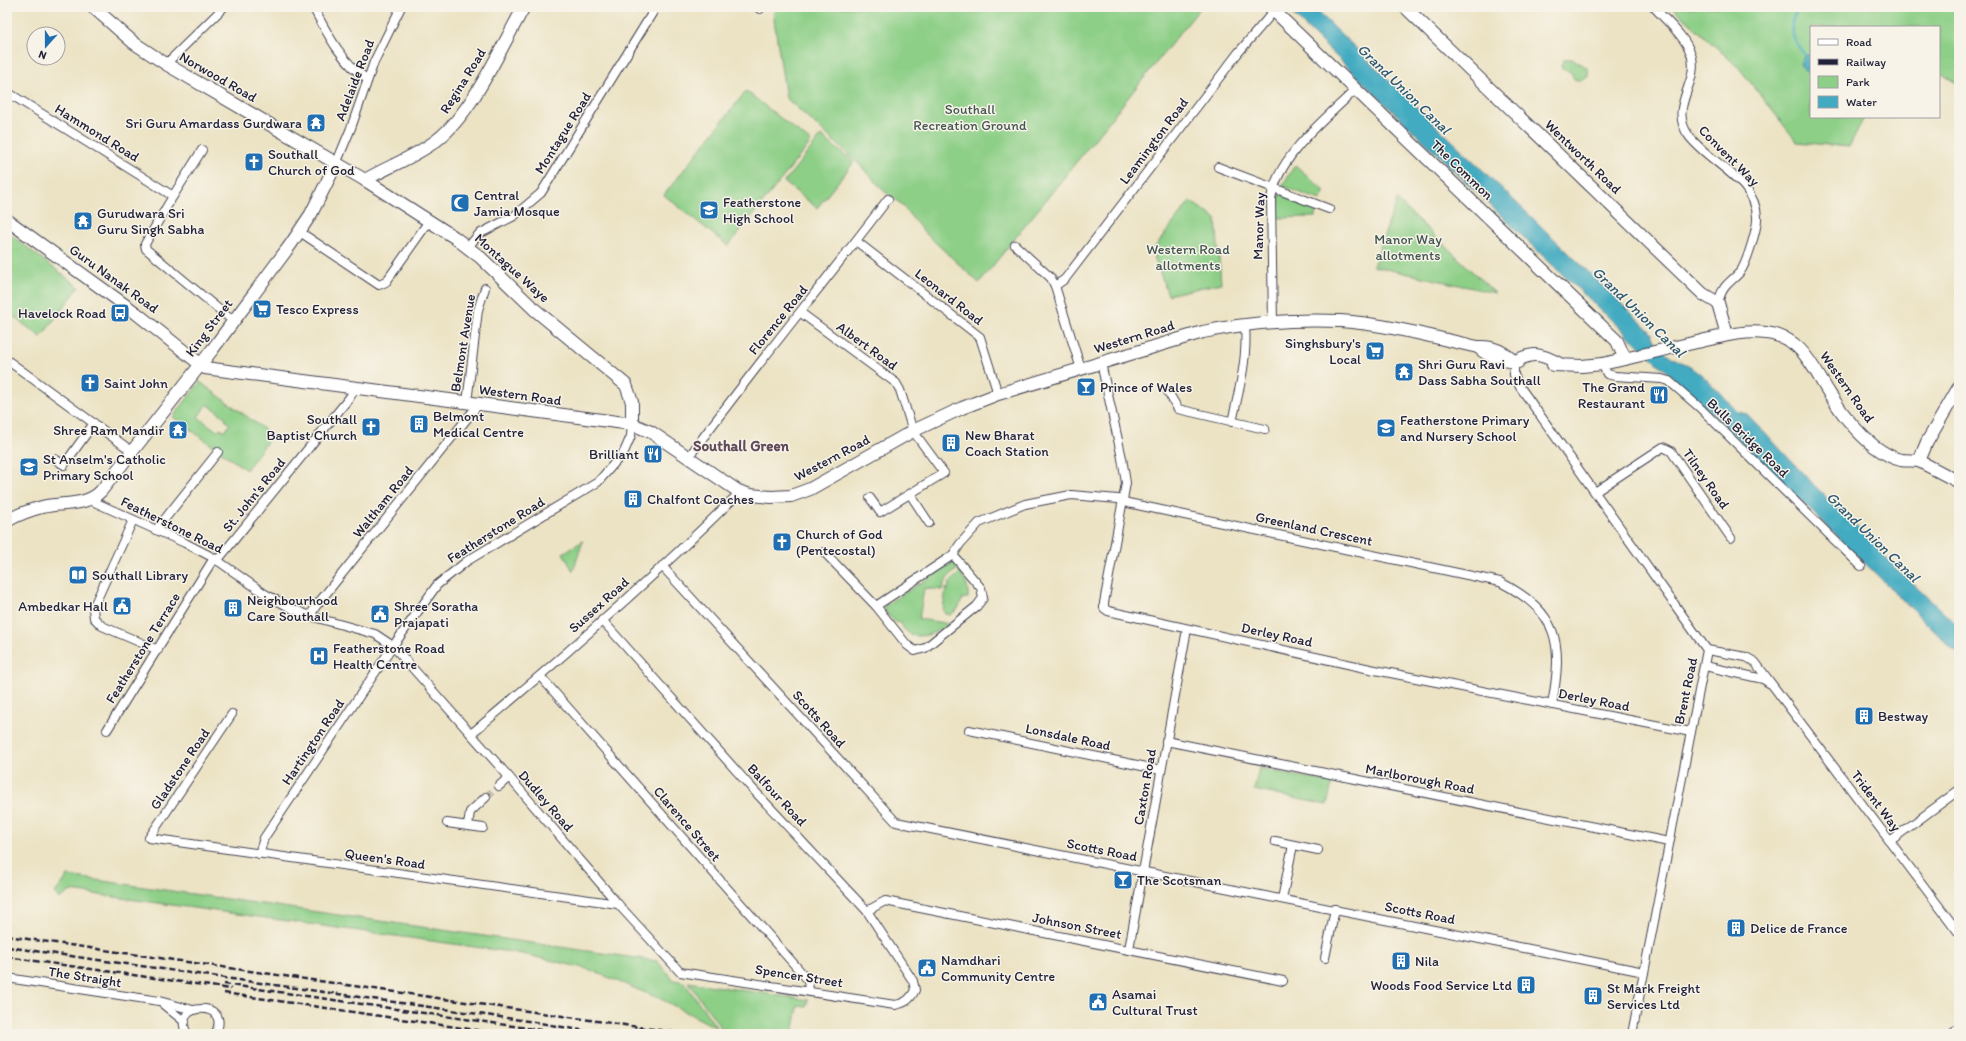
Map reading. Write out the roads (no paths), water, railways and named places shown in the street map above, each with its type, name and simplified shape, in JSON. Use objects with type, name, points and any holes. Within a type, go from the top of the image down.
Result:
[{"type":"street","name":"Norwood Road","points":[[92,7],[134,43],[166,64],[336,164]]},
{"type":"street","points":[[166,64],[224,7]]},
{"type":"street","points":[[313,7],[333,44],[358,73],[367,79]]},
{"type":"street","name":"Adelaide Road","points":[[336,164],[351,128],[367,79],[380,48],[401,7]]},
{"type":"street","name":"Regina Road","points":[[365,180],[423,150],[439,139],[462,115],[524,7]]},
{"type":"street","name":"Montague Road","points":[[468,248],[478,234],[514,216],[541,193],[656,7]]},
{"type":"street","name":"Wentworth Road","points":[[1405,7],[1703,294],[1718,303]]},
{"type":"street","name":"Convent Way","points":[[1654,7],[1686,44],[1692,55],[1692,76],[1681,107],[1681,118],[1688,135],[1748,191],[1756,205],[1757,219],[1754,238],[1741,271],[1726,285],[1718,303]]},
{"type":"street","name":"The Common","points":[[1272,9],[1618,341],[1625,359]]},
{"type":"street","name":"Leamington Road","points":[[1055,286],[1065,279],[1272,9]]},
{"type":"street","name":"Manor Way","points":[[1273,323],[1272,187],[1281,168],[1294,151],[1356,89]]},
{"type":"street","name":"Hammond Road","points":[[7,92],[173,196]]},
{"type":"street","points":[[202,150],[145,244],[146,249],[233,322]]},
{"type":"street","name":"Montague Waye","points":[[336,164],[365,180],[468,248],[534,309],[626,385],[632,402],[632,424]]},
{"type":"street","name":"King Street","points":[[90,500],[101,491],[133,452],[300,232],[336,164]]},
{"type":"street","points":[[383,192],[384,178],[391,166]]},
{"type":"street","points":[[1218,166],[1329,209]]},
{"type":"street","name":"Florence Road","points":[[688,458],[723,410],[801,313],[888,199]]},
{"type":"street","name":"Guru Nanak Road","points":[[7,220],[136,313],[200,365]]},
{"type":"street","points":[[300,232],[379,285],[386,282],[429,221]]},
{"type":"street","name":"Leonard Road","points":[[856,241],[980,337],[998,394]]},
{"type":"street","points":[[1015,245],[1051,278],[1055,286],[1081,370]]},
{"type":"street","name":"Belmont Avenue","points":[[472,404],[477,315],[485,288]]},
{"type":"street","points":[[1718,303],[1727,335]]},
{"type":"street","name":"Albert Road","points":[[801,313],[896,383],[900,390],[913,431],[944,473],[910,494]]},
{"type":"street","name":"Western Road","points":[[200,365],[211,370],[632,424],[651,432],[738,491],[750,496],[771,497],[791,496],[810,489],[913,431],[962,408],[998,394],[1203,332],[1273,323],[1339,321],[1387,327],[1478,347],[1488,346],[1506,353],[1514,362],[1528,354],[1549,358],[1560,364],[1582,366],[1602,364],[1727,335],[1755,332],[1768,333],[1788,340],[1812,362],[1830,395],[1850,424],[1865,439],[1882,452],[1892,457],[1901,460],[1919,461]]},
{"type":"street","points":[[1232,422],[1245,358],[1247,343],[1245,326]]},
{"type":"street","points":[[7,360],[133,452]]},
{"type":"street","name":"Brent Road","points":[[1514,362],[1514,375],[1520,387],[1707,650],[1632,1034]]},
{"type":"street","name":"Derley Road","points":[[1101,363],[1126,483],[1104,608],[1112,613],[1187,629],[1552,705],[1691,732]]},
{"type":"street","name":"Bulls Bridge Road","points":[[1602,364],[1607,374],[1615,376],[1662,379],[1669,381],[1699,407],[1861,566]]},
{"type":"street","points":[[1959,387],[1927,442],[1919,461],[1959,482]]},
{"type":"street","name":"St. John's Road","points":[[215,559],[350,397],[354,388]]},
{"type":"street","points":[[1167,390],[1178,409],[1265,429]]},
{"type":"street","name":"Waltham Road","points":[[310,616],[316,606],[472,404]]},
{"type":"street","points":[[55,459],[64,465],[94,423]]},
{"type":"street","name":"Featherstone Road","points":[[90,500],[215,559],[265,594],[293,610],[375,634],[393,646],[429,595],[448,576],[467,561],[598,482],[624,452],[631,436],[632,424]]},
{"type":"street","name":"Tilney Road","points":[[1595,492],[1663,447],[1671,451],[1731,538]]},
{"type":"street","points":[[156,530],[218,452]]},
{"type":"street","name":"Sussex Road","points":[[471,734],[540,676],[702,530],[736,496],[738,491]]},
{"type":"street","points":[[870,498],[880,512],[910,494],[929,523]]},
{"type":"street","name":"Greenland Crescent","points":[[953,554],[979,523],[1025,504],[1070,495],[1118,499],[1500,582],[1519,592],[1536,604],[1548,621],[1556,641],[1558,672],[1552,705]]},
{"type":"street","points":[[7,521],[16,516],[42,507],[90,500]]},
{"type":"street","points":[[133,520],[93,608],[94,618],[102,626],[158,650]]},
{"type":"street","points":[[824,552],[876,606],[907,646],[915,651],[925,648],[977,606],[983,598],[981,588],[953,554],[876,606]]},
{"type":"street","name":"Featherstone Terrace","points":[[107,730],[215,559]]},
{"type":"street","name":"Scotts Road","points":[[662,566],[896,822],[905,825],[1282,898],[1644,972]]},
{"type":"street","name":"Balfour Road","points":[[602,620],[750,785],[867,911],[912,981],[915,990],[911,997]]},
{"type":"street","name":"Caxton Road","points":[[1129,949],[1187,629]]},
{"type":"street","name":"Hartington Road","points":[[259,854],[264,838],[393,646]]},
{"type":"street","name":"Dudley Road","points":[[393,646],[509,777],[618,904],[680,972]]},
{"type":"street","name":"Trident Way","points":[[1707,650],[1746,657],[1755,662],[1959,932]]},
{"type":"street","name":"Trident Way","points":[[1705,666],[1763,679],[1773,685]]},
{"type":"street","name":"Clarence Street","points":[[540,676],[808,980],[810,991]]},
{"type":"street","name":"Gladstone Road","points":[[149,838],[232,714]]},
{"type":"street","name":"Lonsdale Road","points":[[969,730],[1161,770]]},
{"type":"street","name":"Marlborough Road","points":[[1166,741],[1669,842]]},
{"type":"street","points":[[499,786],[509,777]]},
{"type":"street","points":[[1890,841],[1959,790]]},
{"type":"street","points":[[468,826],[470,812],[486,797]]},
{"type":"street","points":[[447,823],[483,828]]},
{"type":"street","name":"Queen's Road","points":[[149,838],[287,859],[618,904]]},
{"type":"street","points":[[1275,841],[1318,850]]},
{"type":"street","points":[[1282,898],[1293,845]]},
{"type":"street","name":"Johnson Street","points":[[867,911],[885,901],[1283,981]]},
{"type":"street","points":[[1325,958],[1335,909]]},
{"type":"street","name":"Spencer Street","points":[[680,972],[895,1005],[904,1003],[911,997]]},
{"type":"street","name":"The Straight","points":[[7,978],[159,1001],[193,1010],[202,1008],[207,1009],[215,1014],[218,1024],[215,1034]]},
{"type":"street","name":"The Straight","points":[[159,1001],[174,1012],[184,1022]]},
{"type":"street","points":[[188,1034],[184,1022],[193,1010]]},
{"type":"street","points":[[1952,1034],[1959,1028]]},
{"type":"water","points":[[1285,7],[1313,7],[1652,333],[1659,347],[1703,376],[1738,412],[1747,414],[1803,474],[1838,509],[1840,508],[1896,568],[1959,627],[1959,655],[1712,414],[1547,260]]},
{"type":"water","points":[[1805,55],[1810,55],[1810,74],[1802,68],[1800,63]]},
{"type":"waterway","points":[[1800,7],[1795,13],[1792,31],[1797,43],[1805,55]]},
{"type":"tunnel","points":[[486,797],[499,786]]},
{"type":"railway","points":[[7,936],[687,1034]]},
{"type":"railway","points":[[7,947],[528,1021],[603,1034]]},
{"type":"railway","points":[[7,957],[231,989]]},
{"type":"railway","points":[[224,984],[568,1034]]},
{"type":"railway","points":[[224,993],[503,1034]]},
{"type":"place","name":"Sri Guru Amardass Gurdwara","points":[[316,123]]},
{"type":"place","name":"Southall Church of God","points":[[254,162]]},
{"type":"place","name":"Central Jamia Mosque","points":[[460,203]]},
{"type":"place","name":"Featherstone High School","points":[[709,210]]},
{"type":"place","name":"Gurudwara Sri Guru Singh Sabha","points":[[83,221]]},
{"type":"place","name":"Tesco Express","points":[[262,309]]},
{"type":"place","name":"Havelock Road","points":[[120,313]]},
{"type":"place","name":"Singhsbury's Local","points":[[1375,351]]},
{"type":"place","name":"Shri Guru Ravi Dass Sabha Southall","points":[[1404,372]]},
{"type":"place","name":"Saint John","points":[[90,383]]},
{"type":"place","name":"Prince of Wales","points":[[1086,387]]},
{"type":"place","name":"The Grand Restaurant","points":[[1659,395]]},
{"type":"place","name":"Belmont Medical Centre","points":[[419,424]]},
{"type":"place","name":"Southall Baptist Church","points":[[371,427]]},
{"type":"place","name":"Featherstone Primary and Nursery School","points":[[1386,428]]},
{"type":"place","name":"Shree Ram Mandir","points":[[178,430]]},
{"type":"place","name":"New Bharat Coach Station","points":[[951,443]]},
{"type":"place","name":"Brilliant","points":[[653,454]]},
{"type":"place","name":"St Anselm's Catholic Primary School","points":[[29,467]]},
{"type":"place","name":"Chalfont Coaches","points":[[633,499]]},
{"type":"place","name":"Church of God (Pentecostal)","points":[[782,542]]},
{"type":"place","name":"Southall Library","points":[[78,575]]},
{"type":"place","name":"Ambedkar Hall","points":[[122,606]]},
{"type":"place","name":"Neighbourhood Care Southall","points":[[233,608]]},
{"type":"place","name":"Shree Soratha Prajapati","points":[[380,614]]},
{"type":"place","name":"Featherstone Road Health Centre","points":[[319,656]]},
{"type":"place","name":"Bestway","points":[[1864,716]]},
{"type":"place","name":"The Scotsman","points":[[1123,880]]},
{"type":"place","name":"Delice de France","points":[[1736,928]]},
{"type":"place","name":"Nila","points":[[1401,961]]},
{"type":"place","name":"Namdhari Community Centre","points":[[927,968]]},
{"type":"place","name":"Woods Food Service Ltd","points":[[1526,985]]},
{"type":"place","name":"St Mark Freight Services Ltd","points":[[1593,996]]},
{"type":"place","name":"Asamai Cultural Trust","points":[[1098,1002]]},
{"type":"district","name":"Southall Green","points":[[741,446]]},
{"type":"water label","name":"Grand Union Canal","points":[[1404,89]]},
{"type":"water label","name":"Grand Union Canal","points":[[1639,312]]},
{"type":"water label","name":"Grand Union Canal","points":[[1873,537]]},
{"type":"park label","name":"Southall Recreation Ground","points":[[970,118]]},
{"type":"park label","name":"Manor Way allotments","points":[[1408,248]]},
{"type":"park label","name":"Western Road allotments","points":[[1188,258]]}]
